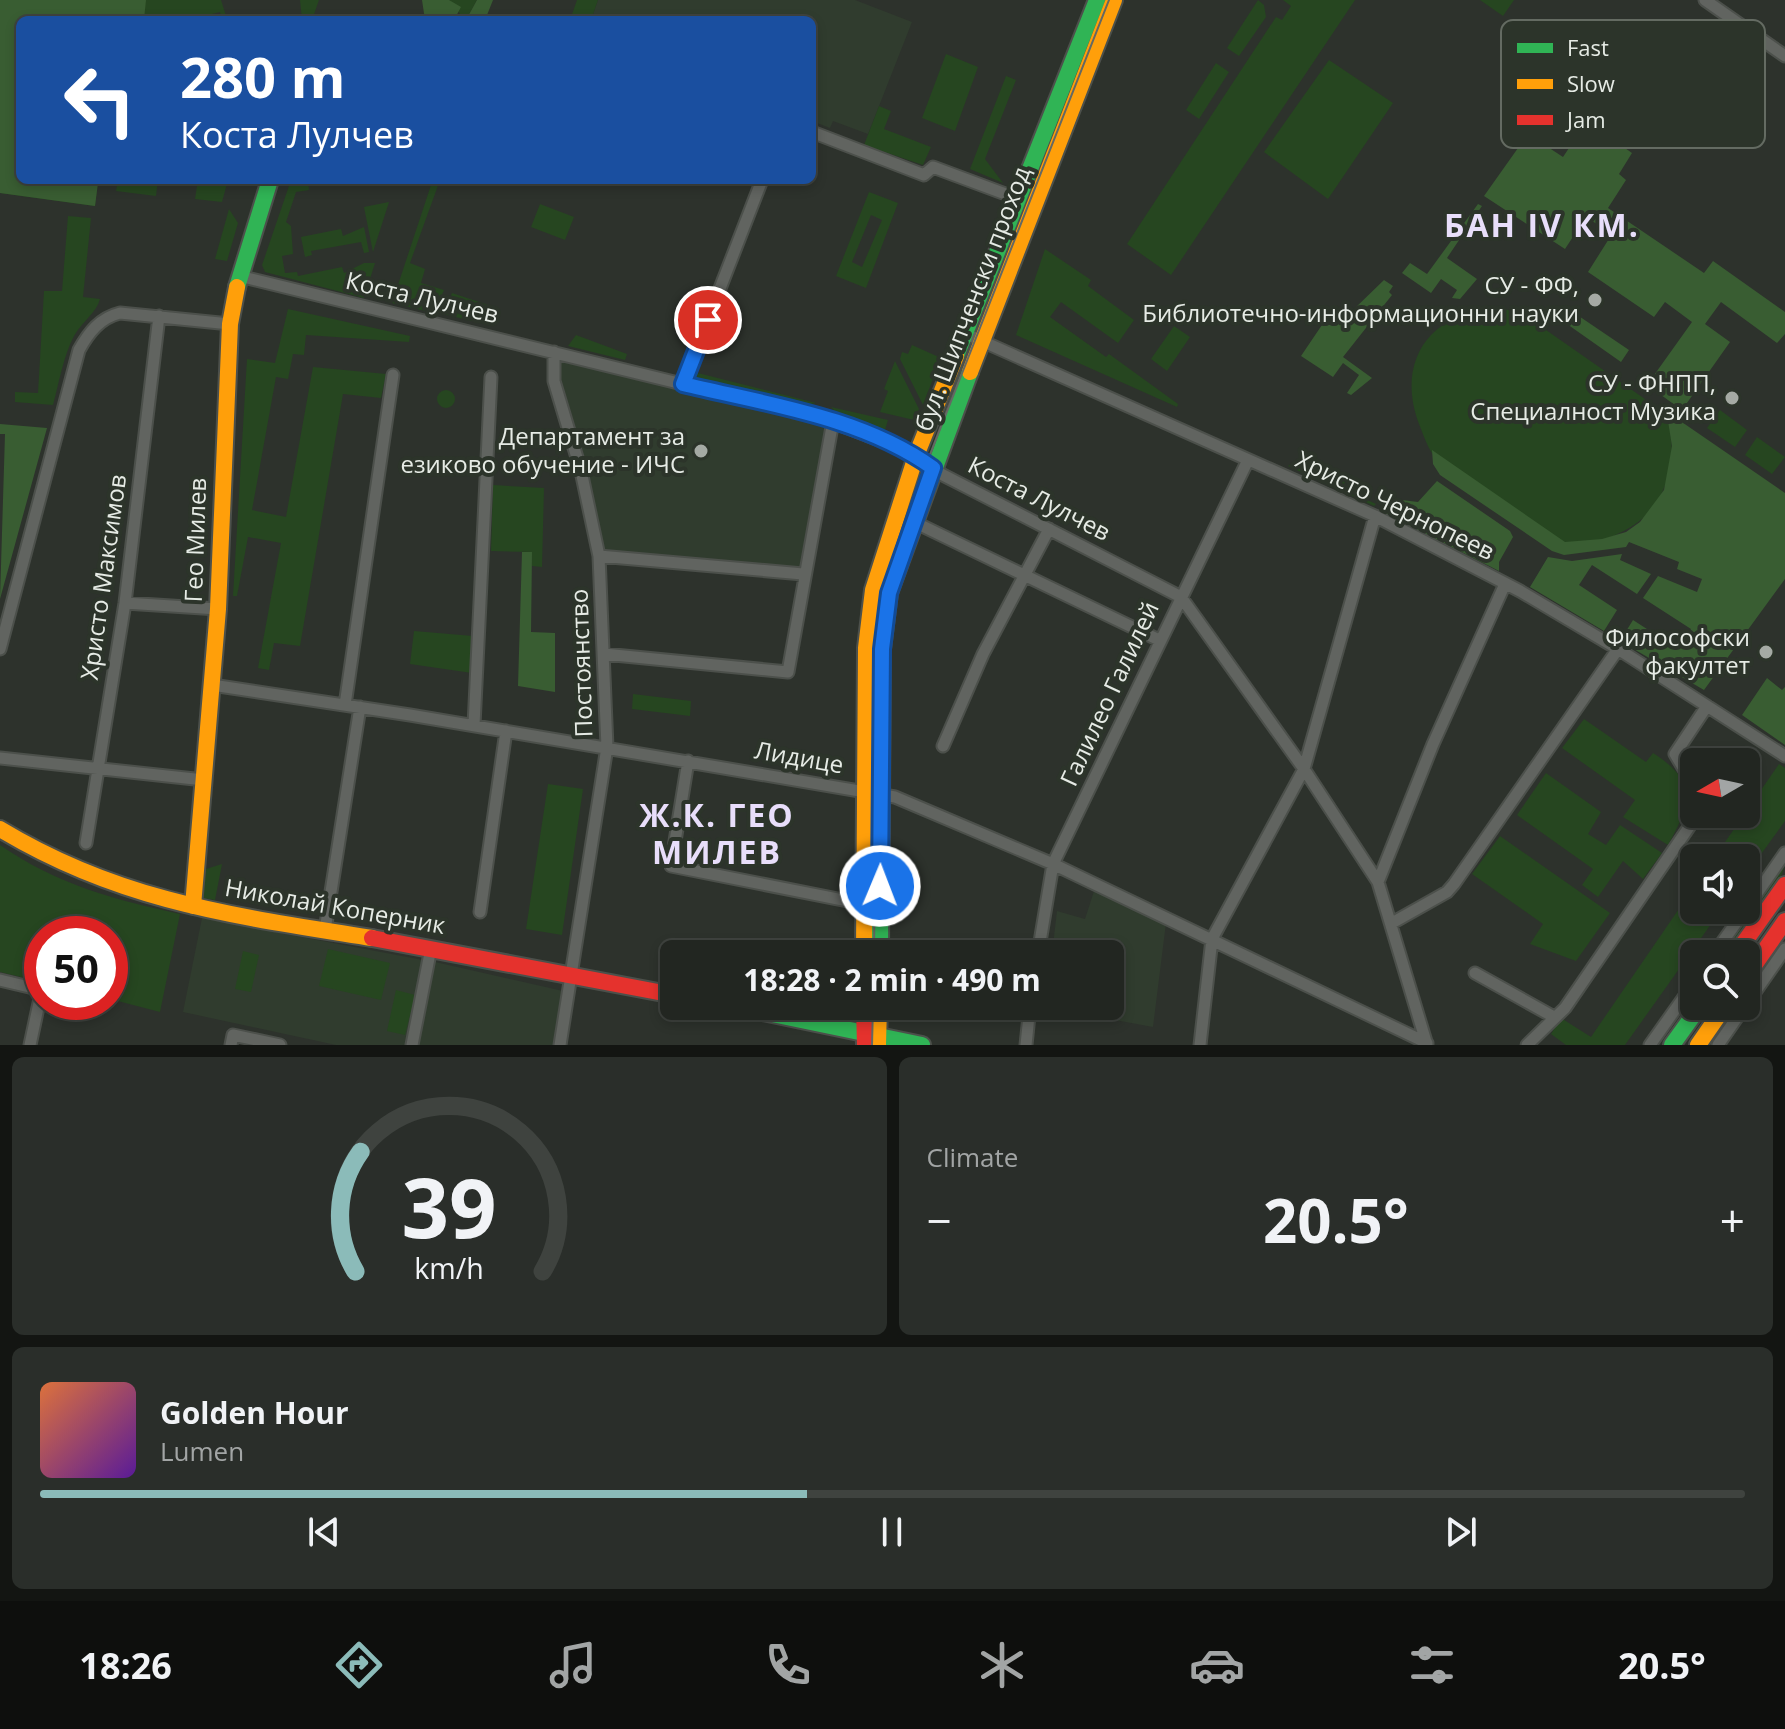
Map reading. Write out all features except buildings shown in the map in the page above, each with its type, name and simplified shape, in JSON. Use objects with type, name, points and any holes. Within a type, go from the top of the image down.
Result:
[{"type":"main road","name":"бул. Шипченски проход","points":[[878,940],[872,906],[865,792],[866,648],[873,590],[916,456],[1097,0]]},
{"type":"main road","name":"бул. Шипченски проход","points":[[866,940],[882,795],[882,649],[889,593],[912,521],[1114,0]]},
{"type":"main road","name":"Гео Милев","points":[[193,906],[218,609],[230,324],[239,276],[269,184]]},
{"type":"main road","name":"Николай Коперник","points":[[0,829],[78,874],[114,887],[193,906],[660,992]]},
{"type":"main road","points":[[1746,940],[1785,885]]},
{"type":"main road","points":[[1760,957],[1785,921]]},
{"type":"main road","points":[[790,1020],[871,1040],[922,1045]]},
{"type":"main road","points":[[867,1020],[871,1040]]},
{"type":"main road","points":[[871,1040],[876,1020]]},
{"type":"main road","points":[[1672,1045],[1690,1020]]},
{"type":"main road","points":[[1698,1045],[1716,1020]]},
{"type":"main road","points":[[1709,1045],[1720,1020]]},
{"type":"street","points":[[1705,0],[1734,20]]},
{"type":"street","points":[[1765,42],[1785,56]]},
{"type":"street","points":[[816,134],[924,175],[933,167],[1019,199]]},
{"type":"street","points":[[683,384],[760,184]]},
{"type":"street","name":"Коста Лулчев","points":[[239,276],[833,421],[916,456],[933,468],[1181,597],[1304,769],[1378,882],[1427,1044]]},
{"type":"street","points":[[0,649],[79,350],[90,331],[110,316],[159,316],[230,324]]},
{"type":"street","name":"Христо Максимов","points":[[86,843],[125,603],[159,316]]},
{"type":"street","name":"Христо Чернопеев","points":[[966,334],[1375,516],[1505,584],[1618,649],[1785,756]]},
{"type":"street","name":"Постоянство","points":[[554,352],[554,381],[581,471],[599,556],[607,747],[560,1045]]},
{"type":"street","points":[[345,705],[393,375]]},
{"type":"street","points":[[474,725],[491,377]]},
{"type":"street","points":[[604,654],[788,672],[803,574],[833,421]]},
{"type":"street","name":"Галилео Галилей","points":[[1040,940],[1053,864],[1248,460]]},
{"type":"street","points":[[1200,1045],[1212,939],[1304,769],[1375,516]]},
{"type":"street","points":[[912,521],[1159,640]]},
{"type":"street","points":[[943,746],[974,673],[1049,529]]},
{"type":"street","points":[[599,556],[803,574]]},
{"type":"street","points":[[1378,882],[1433,744],[1505,584]]},
{"type":"street","points":[[125,603],[218,609]]},
{"type":"street","points":[[1392,923],[1447,892],[1454,884],[1618,649]]},
{"type":"street","name":"Лидице","points":[[212,685],[474,725],[882,795],[937,813],[1053,864],[1427,1044]]},
{"type":"street","points":[[1680,762],[1675,754],[1707,706]]},
{"type":"street","points":[[325,930],[360,707]]},
{"type":"street","points":[[480,912],[506,731]]},
{"type":"street","points":[[0,758],[204,780]]},
{"type":"street","points":[[688,761],[671,866],[872,906]]},
{"type":"street","points":[[1527,1045],[1565,1008],[1688,828]]},
{"type":"street","points":[[1760,889],[1785,853]]},
{"type":"street","points":[[412,1045],[431,948]]},
{"type":"street","points":[[1760,986],[1785,949]]},
{"type":"street","points":[[1475,973],[1554,1017]]},
{"type":"street","points":[[0,980],[24,986]]},
{"type":"street","points":[[1650,1045],[1680,1003]]},
{"type":"street","points":[[30,1045],[35,1020]]},
{"type":"street","points":[[1026,1045],[1029,1020]]},
{"type":"street","points":[[1718,1045],[1736,1020]]},
{"type":"street","points":[[232,1040],[280,1045]]},
{"type":"shaded area","points":[[598,0],[855,0],[912,22],[868,134],[833,121],[830,128],[816,123],[816,16],[592,16]]},
{"type":"shaded area","name":"Департамент за езиково обучение - ИЧС","points":[[554,352],[833,421],[803,574],[599,556],[562,408]]},
{"type":"shaded area","points":[[1095,888],[1166,923],[1153,1027],[1115,1020],[1124,1020],[1124,940],[1054,940],[1057,911],[1085,919]]},
{"type":"shaded area","points":[[202,918],[423,960],[407,1045],[336,1045],[183,1012]]},
{"type":"shaded area","points":[[435,962],[563,991],[554,1045],[418,1045]]},
{"type":"green space","points":[[0,0],[221,0],[226,16],[221,16],[220,12],[212,16],[16,16],[16,184],[98,184],[95,206],[0,193]]},
{"type":"green space","points":[[0,0],[146,0],[144,16],[16,16],[16,184],[98,184],[95,206],[0,193]]},
{"type":"green space","points":[[300,0],[319,0],[313,16],[302,16]]},
{"type":"green space","points":[[422,0],[449,0],[461,7],[456,16],[424,16]]},
{"type":"green space","points":[[449,0],[477,0],[468,16],[458,16],[460,14]]},
{"type":"green space","points":[[477,0],[493,0],[487,16],[468,16]]},
{"type":"green space","points":[[577,0],[598,0],[592,16],[571,16]]},
{"type":"green space","points":[[1258,0],[1264,5],[1266,17],[1239,56],[1227,48]]},
{"type":"green space","points":[[1283,0],[1355,0],[1171,275],[1127,244],[1276,17],[1282,20],[1291,6]]},
{"type":"green space","points":[[1480,0],[1514,0],[1503,16]]},
{"type":"green space","points":[[946,54],[978,67],[955,131],[922,118]]},
{"type":"green space","points":[[1329,60],[1393,103],[1328,199],[1264,152]]},
{"type":"green space","points":[[1216,63],[1229,72],[1199,119],[1186,110]]},
{"type":"green space","points":[[1006,76],[1016,80],[985,159],[1003,183],[970,169]]},
{"type":"green space","points":[[879,106],[891,111],[884,129],[931,147],[923,165],[864,145]]},
{"type":"green space","points":[[1518,148],[1549,148],[1563,157],[1569,148],[1625,148],[1632,153],[1619,174],[1626,180],[1608,208],[1704,273],[1713,261],[1785,312],[1785,334],[1777,343],[1721,302],[1705,324],[1730,342],[1682,410],[1647,385],[1692,322],[1665,302],[1654,317],[1588,272],[1612,234],[1586,217],[1565,249],[1484,196]]},
{"type":"green space","points":[[117,184],[158,184],[156,196],[116,191]]},
{"type":"green space","points":[[197,184],[227,184],[222,202],[195,199]]},
{"type":"green space","points":[[290,184],[308,184],[309,190],[296,192],[286,222],[291,226],[293,254],[282,256],[285,273],[297,272],[298,276],[342,267],[344,273],[364,263],[375,263],[364,298],[265,272],[262,265]]},
{"type":"green space","points":[[439,184],[410,263],[425,269],[421,283],[444,290],[434,313],[392,303],[431,185]]},
{"type":"green space","points":[[869,192],[898,203],[866,288],[836,276]],"holes":[[[871,215],[882,220],[862,267],[852,262]]]},
{"type":"green space","points":[[389,202],[373,252],[364,207]]},
{"type":"green space","points":[[540,204],[574,217],[565,240],[531,227]]},
{"type":"green space","points":[[1478,204],[1482,206],[1447,258],[1477,279],[1460,299],[1452,298],[1457,290],[1441,279],[1431,293],[1402,273],[1410,263],[1427,274]]},
{"type":"green space","points":[[229,209],[238,223],[227,261],[215,259]]},
{"type":"green space","points":[[68,216],[91,218],[83,297],[100,299],[70,344],[53,405],[15,402],[15,392],[38,393],[44,291],[62,291]]},
{"type":"green space","points":[[364,227],[369,252],[364,253],[361,242],[311,251],[312,255],[305,257],[301,237],[341,229],[343,236]]},
{"type":"green space","points":[[1045,249],[1091,280],[1088,286],[1134,320],[1118,343],[1061,302],[1050,317],[1106,357],[1109,354],[1178,404],[1177,407],[1016,335]]},
{"type":"green space","points":[[1384,280],[1393,286],[1389,292],[1392,295],[1343,357],[1372,378],[1351,395],[1347,393],[1359,375],[1343,363],[1333,377],[1301,356],[1326,319],[1330,321],[1338,310],[1353,310]]},
{"type":"green space","points":[[452,293],[488,305],[481,323],[443,314]]},
{"type":"green space","points":[[1564,306],[1629,350],[1621,362],[1557,317]]},
{"type":"green space","points":[[288,309],[410,336],[409,342],[306,335],[304,355],[293,354],[288,379],[276,377],[252,510],[286,517],[313,367],[386,374],[381,398],[343,394],[300,646],[274,643],[269,670],[258,668],[281,543],[248,537],[237,596],[233,596],[247,359],[275,363]]},
{"type":"green space","points":[[1487,309],[1505,309],[1526,316],[1665,413],[1672,449],[1669,473],[1654,506],[1636,524],[1596,542],[1582,544],[1556,540],[1432,454],[1413,403],[1414,364],[1432,334],[1447,322]]},
{"type":"green space","points":[[1174,326],[1190,337],[1167,371],[1151,359]]},
{"type":"green space","points":[[576,335],[627,354],[625,360],[568,346]]},
{"type":"green space","points":[[912,345],[941,358],[923,405],[900,359],[902,352],[908,354]]},
{"type":"green space","points":[[895,361],[919,409],[914,420],[880,412],[888,391],[884,389]]},
{"type":"green space","points":[[694,372],[816,403],[797,407],[698,383]]},
{"type":"green space","points":[[442,390],[450,390],[455,399],[453,406],[442,408],[437,403],[437,395]]},
{"type":"green space","points":[[831,407],[888,420],[885,430],[843,420]]},
{"type":"green space","points":[[1660,407],[1785,493],[1785,579],[1704,690],[1620,641],[1633,620],[1678,649],[1691,629],[1643,598],[1658,576],[1697,592],[1702,579],[1677,569],[1679,562],[1629,542],[1626,547],[1564,555],[1552,551],[1440,475],[1433,464],[1432,450],[1565,542],[1602,539],[1626,532],[1640,522],[1664,490],[1672,446],[1668,421]]},
{"type":"green space","points":[[1720,410],[1747,430],[1735,447],[1707,428]]},
{"type":"green space","points":[[0,424],[47,428],[0,599],[5,434],[0,434]]},
{"type":"green space","points":[[1757,437],[1785,457],[1772,474],[1745,455]]},
{"type":"green space","points":[[1300,458],[1346,481],[1342,488],[1376,504],[1374,506],[1288,466]]},
{"type":"green space","points":[[1437,481],[1510,531],[1513,537],[1499,562],[1499,571],[1385,513],[1402,500],[1418,502]]},
{"type":"green space","points":[[493,485],[544,488],[542,567],[532,566],[532,552],[491,551]]},
{"type":"green space","points":[[522,552],[532,552],[531,632],[555,633],[555,692],[518,686]]},
{"type":"green space","points":[[1622,554],[1620,560],[1651,574],[1637,594],[1592,565],[1579,585],[1617,610],[1604,631],[1530,587],[1548,557],[1572,561]]},
{"type":"green space","points":[[414,631],[473,636],[472,673],[410,664]]},
{"type":"green space","points":[[1767,678],[1782,690],[1785,687],[1785,745],[1742,715]]},
{"type":"green space","points":[[633,694],[691,701],[690,716],[632,709]]},
{"type":"green space","points":[[1584,719],[1646,762],[1653,753],[1668,764],[1680,777],[1680,821],[1668,845],[1623,817],[1635,800],[1562,748]]},
{"type":"green space","points":[[1779,764],[1785,768],[1785,821],[1760,856],[1760,844],[1724,844],[1735,828],[1760,828],[1760,791]]},
{"type":"green space","points":[[1546,773],[1601,812],[1588,834],[1606,845],[1620,825],[1662,853],[1643,879],[1623,861],[1598,897],[1582,885],[1593,869],[1517,815]]},
{"type":"green space","points":[[548,784],[583,789],[562,935],[526,929]]},
{"type":"green space","points":[[1500,836],[1610,913],[1576,961],[1530,944],[1543,924],[1472,874]]},
{"type":"green space","points":[[0,845],[21,859],[87,889],[180,914],[160,1012],[128,1004],[128,916],[24,916],[24,978],[0,972]]},
{"type":"green space","points":[[1785,860],[1778,882],[1760,911],[1760,896]]},
{"type":"green space","points":[[222,864],[215,900],[203,898],[206,869]]},
{"type":"green space","points":[[1680,907],[1680,924],[1711,924],[1700,940],[1680,940],[1680,968],[1625,1045],[1566,1045],[1551,1034],[1561,1018],[1591,1037]]},
{"type":"green space","points":[[1740,924],[1750,924],[1738,940],[1729,940]]},
{"type":"green space","points":[[328,949],[390,963],[381,1000],[319,986]]},
{"type":"green space","points":[[243,951],[259,955],[251,992],[235,989]]},
{"type":"green space","points":[[396,990],[415,995],[405,1035],[387,1031]]},
{"type":"tram line","points":[[874,940],[877,649],[884,592],[922,475],[1109,0]]},
{"type":"tram line","points":[[872,1045],[873,1020]]},
{"type":"traffic: fast","points":[[956,356],[1097,0]]},
{"type":"traffic: fast","points":[[237,287],[269,184]]},
{"type":"traffic: fast","points":[[880,940],[882,649],[889,593],[970,372]]},
{"type":"traffic: fast","points":[[801,1020],[922,1045]]},
{"type":"traffic: fast","points":[[1672,1045],[1690,1020]]},
{"type":"traffic: slow","points":[[970,372],[1114,0]]},
{"type":"traffic: slow","points":[[193,906],[218,609],[230,324],[237,287]]},
{"type":"traffic: slow","points":[[864,940],[866,648],[873,590],[916,456],[956,356]]},
{"type":"traffic: slow","points":[[0,829],[45,854],[135,890],[226,913],[372,938]]},
{"type":"traffic: slow","points":[[878,1044],[879,1020]]},
{"type":"traffic: slow","points":[[1698,1045],[1715,1020]]},
{"type":"traffic: jam","points":[[1746,940],[1785,885]]},
{"type":"traffic: jam","points":[[1760,957],[1785,921]]},
{"type":"traffic: jam","points":[[372,938],[660,992]]},
{"type":"traffic: jam","points":[[864,1020],[865,1045]]},
{"type":"place","name":"СУ - ФФ, Библиотечно-информационни науки","points":[[1595,300]]},
{"type":"place","name":"СУ - ФНПП, Специалност Музика","points":[[1732,398]]},
{"type":"place","name":"Департамент за езиково обучение - ИЧС","points":[[701,451]]},
{"type":"place","name":"Философски факултет","points":[[1766,652]]},
{"type":"district","name":"БАН IV КМ.","points":[[1542,226]]},
{"type":"district","name":"Ж.К. ГЕО МИЛЕВ","points":[[717,834]]},
{"type":"route","points":[[708,320],[683,384],[833,421],[908,451],[933,468],[889,593],[882,649],[880,886]]}]
